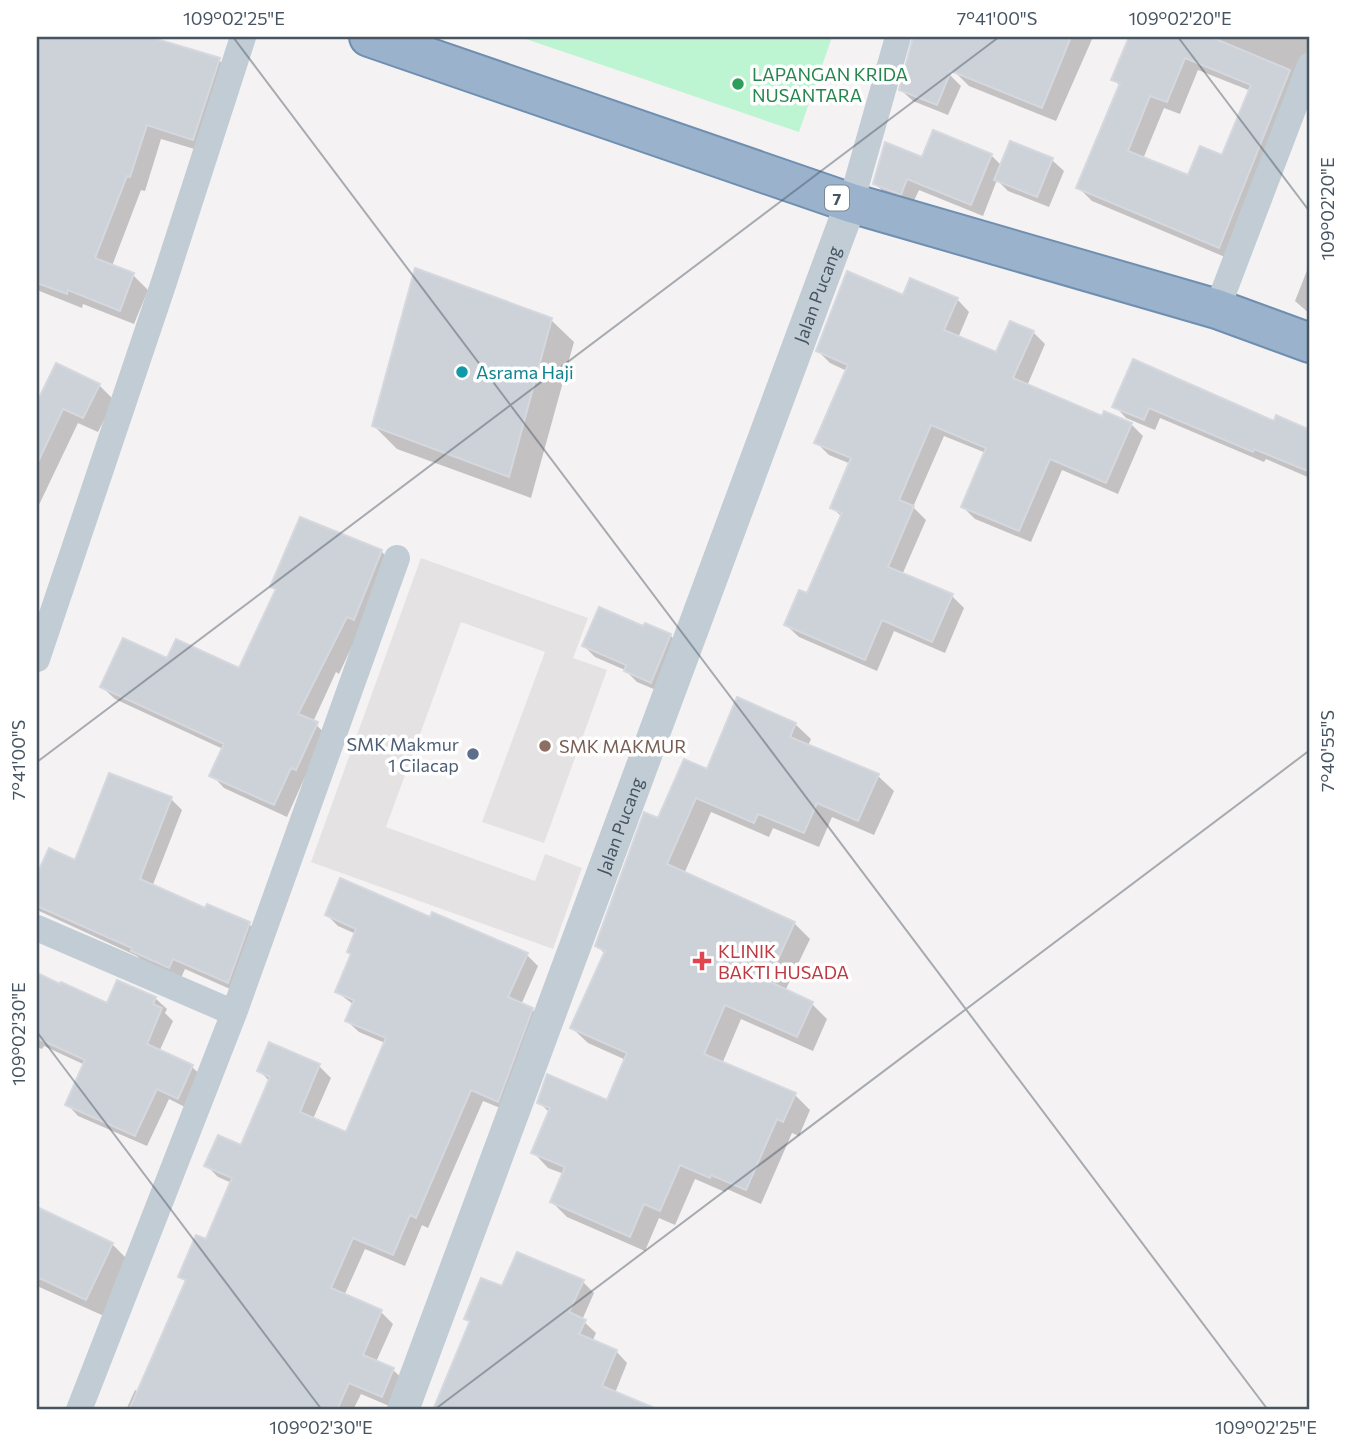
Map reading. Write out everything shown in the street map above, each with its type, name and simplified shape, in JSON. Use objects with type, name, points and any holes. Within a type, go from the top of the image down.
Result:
[{"type":"highway","name":"7","points":[[369,37],[851,203],[1217,309],[1310,343]]},
{"type":"street","points":[[37,659],[243,37]]},
{"type":"street","points":[[851,203],[898,37]]},
{"type":"street","points":[[1217,309],[1310,65]]},
{"type":"street","name":"Jalan Pucang","points":[[403,1410],[851,203]]},
{"type":"street","points":[[79,1410],[234,1013],[397,558]]},
{"type":"street","points":[[37,928],[234,1013]]},
{"type":"shaded area","name":"SMK MAKMUR","points":[[421,558],[588,618],[573,658],[607,670],[544,843],[482,822],[545,652],[461,622],[386,827],[535,881],[545,854],[582,868],[553,949],[311,862]]},
{"type":"green space","name":"LAPANGAN KRIDA NUSANTARA","points":[[520,37],[832,37],[799,132]]},
{"type":"building","points":[[37,37],[150,37],[220,58],[193,140],[147,125],[130,177],[127,176],[95,258],[134,273],[120,311],[68,290],[67,294],[37,283]]},
{"type":"building","points":[[913,37],[1071,37],[1042,108],[951,71],[937,105],[899,90]]},
{"type":"building","points":[[1129,37],[1211,37],[1290,70],[1219,248],[1076,188],[1120,83],[1111,80]],"holes":[[[1185,58],[1251,85],[1222,155],[1200,146],[1188,175],[1128,151],[1150,96],[1167,102]]]},
{"type":"building","points":[[933,130],[992,154],[971,205],[907,179],[901,195],[873,184],[885,142],[922,157]]},
{"type":"building","points":[[1010,141],[1053,158],[1037,197],[994,180]]},
{"type":"building","name":"Asrama Haji","points":[[415,268],[552,318],[509,477],[372,426]]},
{"type":"building","points":[[847,271],[903,295],[910,278],[958,298],[944,330],[996,352],[1010,321],[1034,331],[1013,378],[1102,416],[1104,411],[1132,423],[1106,483],[1050,459],[1019,531],[961,507],[986,448],[931,425],[899,500],[914,506],[888,567],[953,594],[932,642],[882,620],[865,660],[784,625],[799,590],[807,593],[842,513],[830,508],[851,458],[814,443],[848,365],[816,351]]},
{"type":"building","points":[[1133,359],[1274,421],[1276,415],[1310,430],[1310,472],[1254,449],[1253,452],[1149,408],[1144,420],[1112,407]]},
{"type":"building","points":[[56,363],[100,384],[83,418],[63,409],[37,464],[37,402]]},
{"type":"building","points":[[300,517],[382,550],[354,620],[347,617],[298,714],[318,722],[296,770],[291,768],[274,805],[209,776],[224,744],[100,687],[123,638],[167,658],[176,639],[239,668],[276,589],[270,587]]},
{"type":"building","points":[[599,607],[643,626],[645,623],[671,634],[651,683],[624,671],[626,665],[582,646]]},
{"type":"building","points":[[737,697],[796,723],[790,737],[879,774],[858,821],[817,803],[804,833],[758,814],[754,823],[696,798],[667,864],[795,922],[768,981],[813,1002],[797,1037],[725,1005],[704,1054],[796,1093],[783,1122],[777,1119],[746,1190],[680,1165],[660,1211],[644,1204],[630,1237],[550,1202],[565,1167],[531,1153],[550,1108],[537,1103],[547,1074],[607,1100],[627,1053],[570,1028],[605,951],[595,946],[644,812],[658,818],[684,759],[707,769]]},
{"type":"building","points":[[109,773],[172,797],[140,879],[205,908],[207,904],[250,922],[228,983],[173,959],[169,968],[131,951],[132,948],[37,906],[37,874],[49,848],[75,860]]},
{"type":"building","points":[[340,878],[430,917],[432,912],[528,953],[508,997],[533,1008],[498,1102],[471,1090],[416,1218],[410,1215],[393,1255],[353,1238],[331,1288],[382,1310],[363,1355],[394,1368],[382,1397],[349,1383],[337,1410],[129,1410],[186,1280],[178,1277],[196,1235],[206,1239],[232,1178],[204,1166],[218,1135],[241,1145],[270,1077],[257,1071],[269,1042],[320,1064],[300,1112],[346,1132],[386,1038],[345,1021],[354,1000],[335,992],[351,954],[347,952],[356,929],[325,915]]},
{"type":"building","points":[[37,973],[107,1003],[117,980],[156,997],[153,1004],[162,1008],[147,1044],[193,1065],[178,1099],[157,1089],[135,1136],[65,1105],[85,1060],[37,1038]]},
{"type":"building","points":[[37,1207],[113,1243],[86,1300],[37,1277]]},
{"type":"building","points":[[517,1252],[584,1280],[569,1312],[586,1320],[579,1334],[617,1350],[602,1386],[659,1410],[433,1410],[470,1321],[464,1319],[481,1278],[502,1286]]},
{"type":"place","name":"LAPANGAN KRIDA NUSANTARA","points":[[738,84]]},
{"type":"place","name":"Asrama Haji","points":[[462,372]]},
{"type":"place","name":"SMK MAKMUR","points":[[545,746]]},
{"type":"place","name":"SMK Makmur 1 Cilacap","points":[[473,754]]},
{"type":"place","name":"KLINIK BAKTI HUSADA","points":[[702,961]]}]
